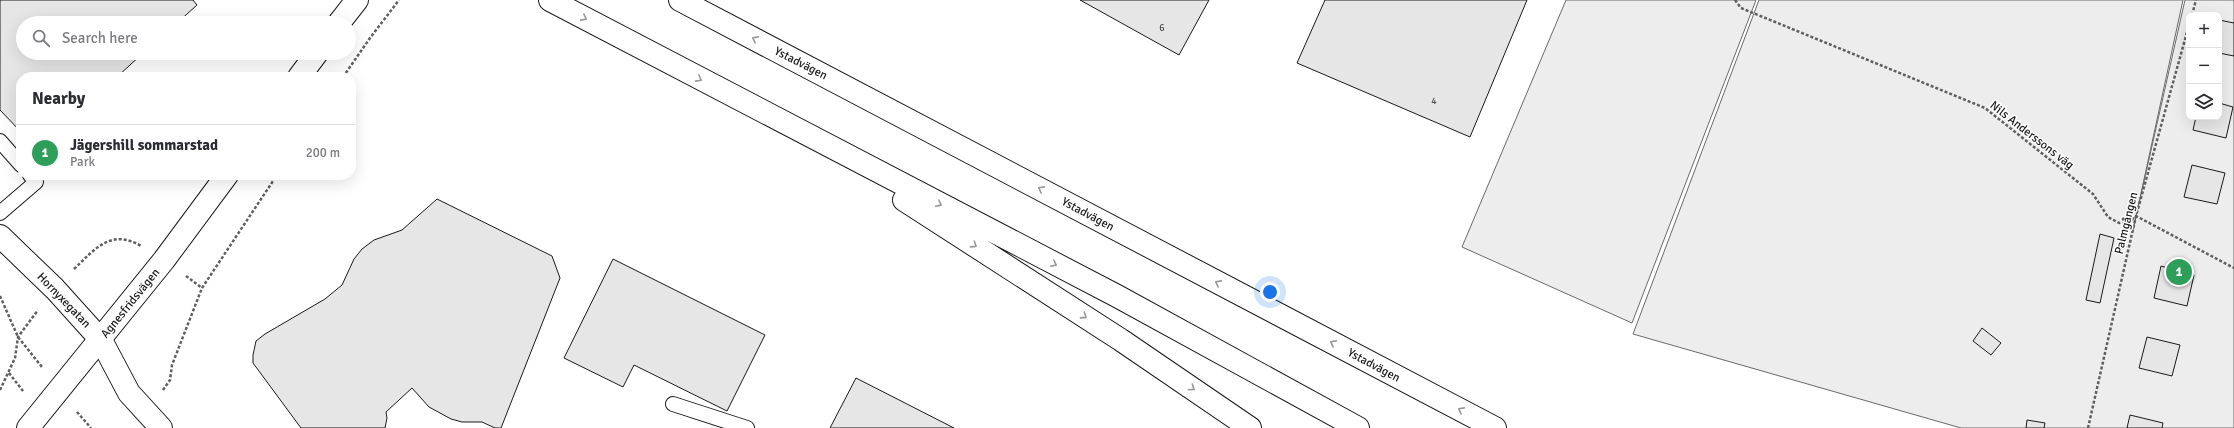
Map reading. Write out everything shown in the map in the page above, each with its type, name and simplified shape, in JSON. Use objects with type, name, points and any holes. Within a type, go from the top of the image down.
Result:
[{"type":"main road","points":[[344,16],[357,0]]},
{"type":"main road","points":[[550,0],[788,126],[1117,296],[1358,428]]},
{"type":"main road","name":"Ystadvägen","points":[[680,0],[1495,428]]},
{"type":"main road","points":[[303,72],[312,60]]},
{"type":"main road","points":[[788,126],[1122,340],[1250,428]]},
{"type":"main road","name":"Agnesfridsvägen","points":[[28,428],[101,340],[164,260],[223,180]]},
{"type":"main road","name":"Hornyxegatan","points":[[0,236],[55,289],[101,340],[129,393],[161,428]]},
{"type":"lane","points":[[0,141],[16,159]]},
{"type":"lane","points":[[0,213],[36,182],[34,180]]},
{"type":"lane","points":[[673,404],[747,428]]},
{"type":"path","points":[[356,58],[378,26],[399,0]]},
{"type":"path","name":"Nils Anderssons väg","points":[[1735,0],[1741,8],[1984,108],[2093,194],[2108,217],[2119,223],[2130,221],[2136,216]]},
{"type":"path","points":[[2193,12],[2196,0]]},
{"type":"path","name":"Palmgången","points":[[2088,428],[2136,216],[2186,36]]},
{"type":"path","points":[[346,72],[355,60]]},
{"type":"path","points":[[172,365],[202,288],[274,180]]},
{"type":"path","points":[[2136,216],[2234,268]]},
{"type":"path","points":[[0,390],[15,358],[18,337],[55,289],[94,250],[111,239],[129,239],[164,260],[202,288]]},
{"type":"path","points":[[0,296],[18,337]]},
{"type":"shaded area","points":[[1566,0],[1756,0],[1632,323],[1462,247]]},
{"type":"shaded area","points":[[1759,0],[2183,0],[2133,230],[2185,0],[2234,0],[2234,428],[1961,428],[1633,334]]},
{"type":"building","points":[[0,0],[193,0],[197,5],[185,16],[16,16],[16,60],[135,60],[122,72],[16,72],[16,127],[0,110]]},
{"type":"building","points":[[1080,0],[1209,0],[1179,55]]},
{"type":"building","points":[[1325,0],[1527,0],[1470,137],[1297,63]]},
{"type":"building","points":[[2222,21],[2234,23],[2234,56],[2222,54]]},
{"type":"building","points":[[2222,104],[2233,107],[2226,138],[2193,130],[2195,120],[2222,120]]},
{"type":"building","points":[[2192,165],[2225,173],[2217,204],[2184,197]]},
{"type":"building","points":[[437,199],[552,256],[560,278],[501,428],[495,428],[482,422],[462,422],[451,419],[429,407],[412,388],[386,412],[387,418],[385,428],[301,428],[253,363],[256,341],[265,334],[325,299],[342,285],[354,259],[362,249],[374,240],[402,230]]},
{"type":"building","points":[[2100,234],[2114,238],[2100,303],[2086,300]]},
{"type":"building","points":[[613,259],[765,335],[727,411],[634,365],[623,387],[564,358]]},
{"type":"building","points":[[2161,266],[2194,275],[2187,306],[2154,298]]},
{"type":"building","points":[[1982,328],[2001,343],[1991,355],[1973,341]]},
{"type":"building","points":[[2147,337],[2180,345],[2172,376],[2139,368]]},
{"type":"building","points":[[856,378],[954,428],[830,428]]},
{"type":"building","points":[[2130,415],[2163,423],[2162,428],[2127,428]]},
{"type":"building","points":[[2027,420],[2045,423],[2044,428],[2026,428]]},
{"type":"place","name":"Jägershill sommarstad","points":[[2179,272]]}]
